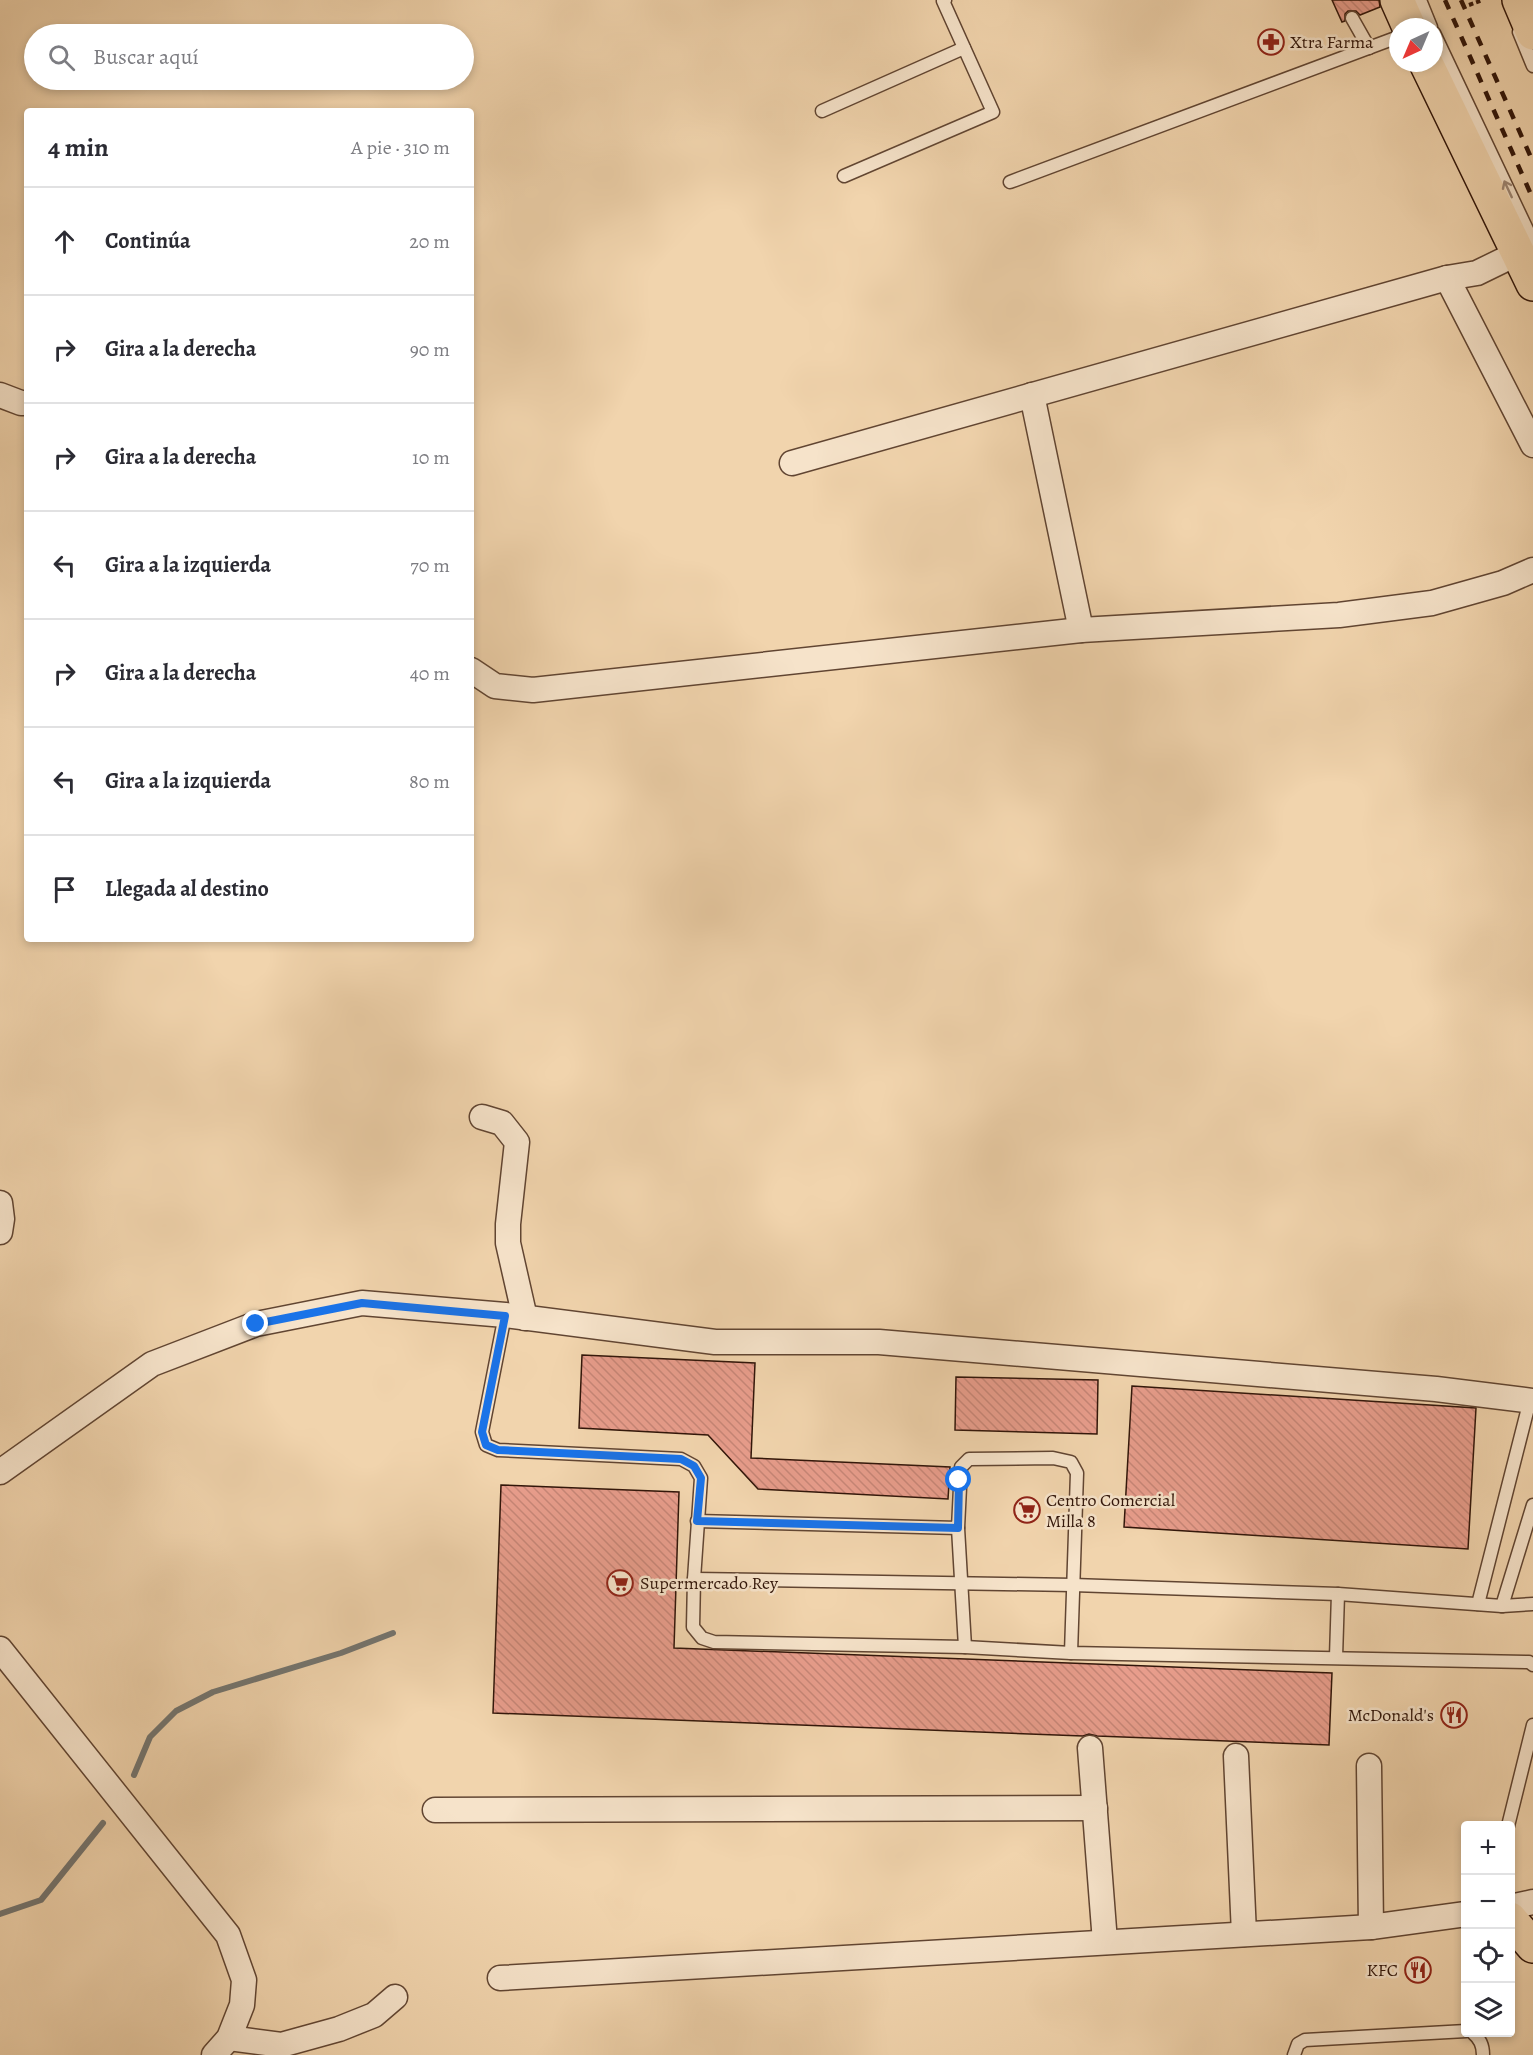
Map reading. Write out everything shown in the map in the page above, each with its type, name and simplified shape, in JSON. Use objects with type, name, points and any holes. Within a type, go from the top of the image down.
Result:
[{"type":"main road","points":[[1397,0],[1405,18]]},
{"type":"main road","points":[[1519,0],[1533,33]]},
{"type":"main road","points":[[1431,72],[1520,245],[1533,284]]},
{"type":"main road","points":[[1515,1925],[1533,1946]]},
{"type":"street","points":[[792,463],[1447,278],[1470,258],[1520,245]]},
{"type":"street","points":[[1447,278],[1533,445]]},
{"type":"street","points":[[0,395],[24,403]]},
{"type":"street","points":[[1032,395],[1081,630]]},
{"type":"street","points":[[474,672],[495,686],[533,690],[1081,630],[1339,615],[1432,603],[1503,583],[1533,570]]},
{"type":"street","points":[[482,1117],[502,1123],[517,1142],[508,1224],[515,1317]]},
{"type":"street","points":[[0,1203],[2,1220],[0,1232]]},
{"type":"street","points":[[0,1472],[152,1364],[256,1324],[362,1303],[515,1317],[715,1342],[879,1342],[1436,1389],[1530,1410]]},
{"type":"street","points":[[2,1657],[228,1935],[244,1980],[242,2005],[221,2046],[281,2045],[339,2030],[374,2015],[395,1997]]},
{"type":"street","points":[[1090,1748],[1105,1942]]},
{"type":"street","points":[[1236,1756],[1244,1934]]},
{"type":"street","points":[[1369,1766],[1371,1927]]},
{"type":"street","points":[[435,1810],[1095,1808]]},
{"type":"street","points":[[1515,1906],[1533,1902]]},
{"type":"street","points":[[500,1977],[1371,1927],[1461,1915]]},
{"type":"lane","points":[[844,176],[993,112],[943,1],[945,0]]},
{"type":"lane","points":[[1420,0],[1427,18]]},
{"type":"lane","points":[[1506,0],[1533,66]]},
{"type":"lane","points":[[1352,18],[1369,48]]},
{"type":"lane","points":[[1010,182],[1389,40]]},
{"type":"lane","points":[[822,111],[964,48]]},
{"type":"lane","points":[[1443,55],[1520,245]]},
{"type":"lane","points":[[515,1317],[482,1432],[486,1445],[498,1450],[681,1459],[694,1466],[701,1478],[693,1627],[702,1638],[714,1642],[965,1647],[1071,1653],[1528,1662],[1533,1665]]},
{"type":"lane","points":[[1478,1604],[1530,1410]]},
{"type":"lane","points":[[965,1647],[958,1528],[961,1467],[969,1459],[1053,1458],[1071,1462],[1077,1473],[1071,1653]]},
{"type":"lane","points":[[1502,1606],[1533,1504]]},
{"type":"lane","points":[[697,1521],[958,1528]]},
{"type":"lane","points":[[694,1580],[1073,1585],[1338,1594],[1502,1606],[1533,1604]]},
{"type":"lane","points":[[1336,1657],[1338,1594]]},
{"type":"lane","points":[[1509,1821],[1533,1725]]},
{"type":"lane","points":[[1294,2055],[1298,2044],[1305,2040],[1461,2031]]},
{"type":"lane","points":[[1479,2037],[1483,2055]]},
{"type":"path","points":[[1469,6],[1483,0]]},
{"type":"building","points":[[1332,0],[1379,0],[1380,7],[1360,15],[1356,11],[1348,11],[1345,14],[1345,21],[1342,22]]},
{"type":"building","points":[[582,1355],[755,1363],[751,1458],[950,1467],[948,1499],[758,1489],[708,1435],[579,1428]]},
{"type":"building","points":[[956,1377],[1098,1380],[1097,1434],[955,1430]]},
{"type":"building","points":[[1132,1386],[1476,1408],[1468,1549],[1124,1527]]},
{"type":"building","points":[[501,1485],[679,1492],[674,1648],[1332,1673],[1329,1745],[1089,1734],[1083,1736],[493,1713]]},
{"type":"waterway","points":[[134,1775],[150,1737],[176,1711],[213,1692],[341,1653],[393,1633]]},
{"type":"waterway","points":[[0,1914],[41,1900],[103,1823]]},
{"type":"railway","points":[[1445,0],[1533,199]]},
{"type":"railway","points":[[1461,0],[1533,162]]},
{"type":"place","name":"Xtra Farma","points":[[1271,42]]},
{"type":"place","name":"Centro Comercial Milla 8","points":[[1027,1510]]},
{"type":"place","name":"Supermercado Rey","points":[[620,1583]]},
{"type":"place","name":"McDonald's","points":[[1454,1715]]},
{"type":"place","name":"KFC","points":[[1418,1970]]},
{"type":"route","points":[[256,1324],[362,1303],[505,1316],[482,1432],[486,1445],[498,1450],[681,1459],[694,1466],[701,1478],[697,1521],[958,1528],[959,1480]]}]
